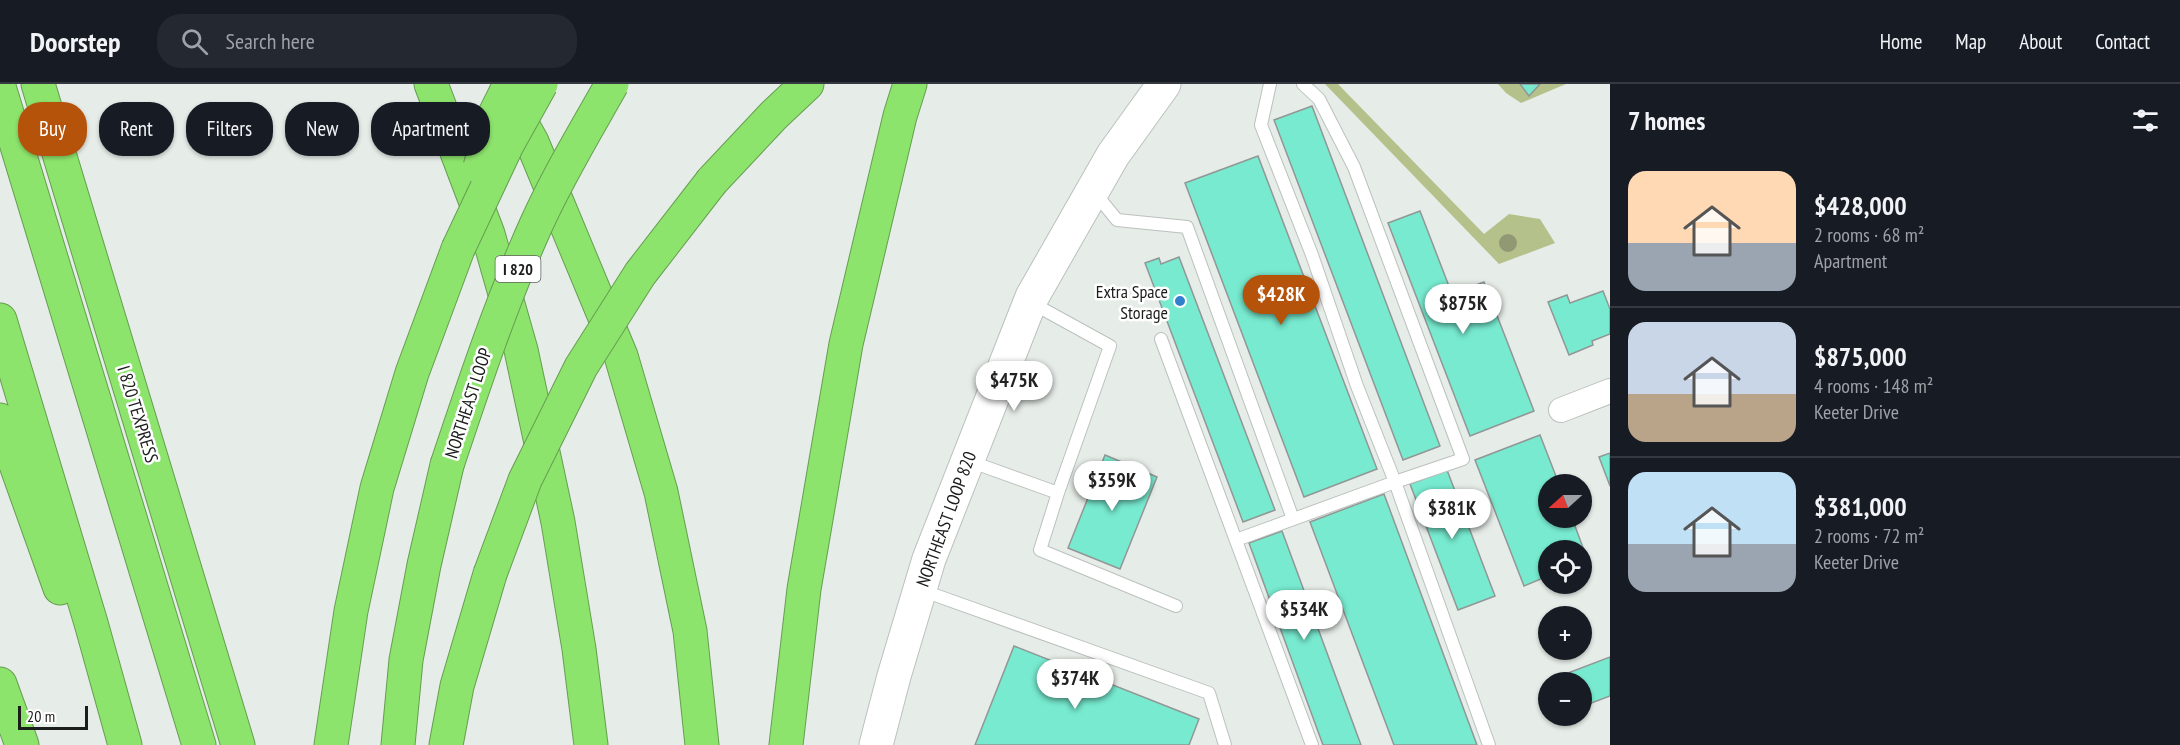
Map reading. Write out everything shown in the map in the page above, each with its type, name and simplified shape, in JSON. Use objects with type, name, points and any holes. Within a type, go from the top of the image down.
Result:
[{"type":"highway","name":"I 820 TEXPRESS","points":[[38,84],[238,745]]},
{"type":"highway","points":[[430,84],[488,234],[521,350],[558,522],[579,649],[591,745]]},
{"type":"highway","points":[[500,84],[532,142],[621,356],[661,492],[690,631],[702,745]]},
{"type":"highway","points":[[458,249],[494,116],[510,84]]},
{"type":"highway","points":[[331,745],[351,611],[377,488],[412,374],[458,249],[507,145],[541,84]]},
{"type":"highway","name":"NORTHEAST LOOP","points":[[398,745],[406,660],[424,565],[447,465],[486,348],[536,224],[612,84]]},
{"type":"highway","points":[[446,745],[457,686],[490,574],[525,480],[581,367],[640,274],[712,181],[774,115],[807,84]]},
{"type":"highway","points":[[786,745],[804,589],[846,345],[900,116],[910,84]]},
{"type":"highway","name":"I 820 TEXPRESS","points":[[0,90],[199,745]]},
{"type":"highway","points":[[0,320],[91,623],[125,745]]},
{"type":"highway","points":[[0,420],[59,587],[91,623]]},
{"type":"highway","points":[[0,684],[22,745]]},
{"type":"main road","name":"NORTHEAST LOOP 820","points":[[880,744],[894,676],[929,559],[1030,302],[1113,155],[1164,84]]},
{"type":"street","points":[[1561,410],[1610,391]]},
{"type":"lane","points":[[1270,84],[1261,125],[1312,255],[1357,386],[1395,482],[1489,745]]},
{"type":"lane","points":[[1236,540],[1463,459],[1354,167],[1319,99],[1303,84]]},
{"type":"lane","points":[[1092,190],[1117,220],[1187,227],[1293,519]]},
{"type":"lane","points":[[1030,302],[1110,345],[1040,550],[1176,606]]},
{"type":"lane","points":[[1161,339],[1312,745]]},
{"type":"lane","points":[[967,461],[1058,494]]},
{"type":"lane","points":[[920,590],[1209,693],[1225,745]]},
{"type":"green space","points":[[1325,84],[1338,84],[1484,234],[1509,214],[1540,219],[1555,243],[1499,264]]},
{"type":"green space","points":[[1498,84],[1520,84],[1529,96],[1540,84],[1566,84],[1521,103],[1506,93]]},
{"type":"building","points":[[1520,84],[1540,84],[1529,96]]},
{"type":"building","points":[[1312,106],[1440,446],[1403,460],[1274,120]]},
{"type":"building","points":[[1258,156],[1377,469],[1304,497],[1185,183]]},
{"type":"building","points":[[1420,211],[1452,294],[1484,282],[1534,411],[1470,436],[1388,223]]},
{"type":"building","points":[[1179,257],[1275,510],[1243,522],[1145,263],[1159,258],[1161,264]]},
{"type":"building","points":[[1603,291],[1610,309],[1610,334],[1592,341],[1593,345],[1569,355],[1548,302],[1567,295],[1570,303]]},
{"type":"building","points":[[1540,435],[1555,474],[1538,474],[1538,528],[1576,528],[1580,540],[1538,540],[1538,580],[1524,586],[1475,460]]},
{"type":"building","points":[[1610,453],[1610,486],[1599,457]]},
{"type":"building","points":[[1105,455],[1157,477],[1120,569],[1068,548]]},
{"type":"building","points":[[1447,470],[1495,596],[1458,610],[1410,484]]},
{"type":"building","points":[[1384,494],[1477,745],[1394,745],[1310,522]]},
{"type":"building","points":[[1282,531],[1361,745],[1323,745],[1249,543]]},
{"type":"building","points":[[1014,646],[1199,719],[1189,745],[975,745]]},
{"type":"building","points":[[1610,657],[1610,696],[1592,703],[1592,672],[1571,672]]},
{"type":"place","name":"Extra Space Storage","points":[[1180,301]]}]
